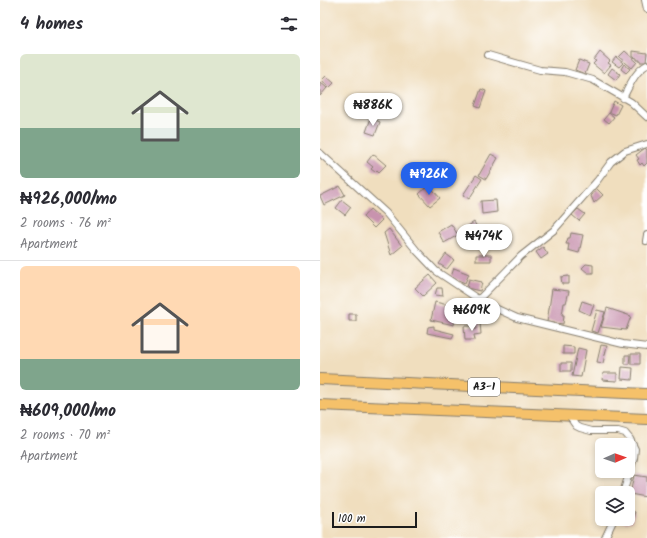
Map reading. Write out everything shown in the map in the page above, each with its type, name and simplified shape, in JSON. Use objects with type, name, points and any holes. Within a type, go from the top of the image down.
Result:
[{"type":"highway","name":"A3-1","points":[[320,380],[647,394]]},
{"type":"highway","name":"A3-1","points":[[320,406],[647,419]]},
{"type":"street","points":[[645,0],[647,9]]},
{"type":"street","points":[[488,55],[540,70],[565,72],[593,80],[631,102],[647,116]]},
{"type":"street","points":[[623,98],[636,76],[643,67],[647,65]]},
{"type":"street","points":[[479,299],[521,256],[554,230],[597,181],[611,162],[625,151],[647,144]]},
{"type":"street","points":[[320,153],[386,213],[417,251],[436,271],[484,303],[517,318],[623,344],[647,348]]},
{"type":"street","points":[[569,416],[576,426],[580,428],[591,431],[618,431],[625,433],[630,439],[635,449],[634,458],[624,486]]},
{"type":"street","points":[[606,538],[611,526]]},
{"type":"building","points":[[625,51],[637,62],[632,68],[619,57]]},
{"type":"building","points":[[633,51],[647,53],[646,62],[640,62],[640,60],[633,57]]},
{"type":"building","points":[[600,52],[610,61],[608,63],[611,65],[604,73],[593,64]]},
{"type":"building","points":[[616,57],[623,63],[619,67],[612,62]]},
{"type":"building","points":[[579,60],[589,64],[585,74],[575,70]]},
{"type":"building","points":[[624,64],[630,69],[626,73],[621,69]]},
{"type":"building","points":[[612,68],[620,74],[616,80],[608,74]]},
{"type":"building","points":[[326,76],[334,83],[329,88],[322,80]]},
{"type":"building","points":[[320,82],[327,88],[320,96]]},
{"type":"building","points":[[481,89],[486,91],[480,108],[475,106]]},
{"type":"building","points":[[614,101],[621,105],[616,115],[609,112]]},
{"type":"building","points":[[609,113],[614,117],[609,123],[604,119]]},
{"type":"building","points":[[371,118],[380,122],[375,135],[366,132]]},
{"type":"building","points":[[645,148],[647,150],[647,163],[644,166],[642,163],[640,165],[637,160],[639,159],[636,155]]},
{"type":"building","points":[[373,154],[386,165],[379,172],[377,170],[375,172],[371,169],[373,167],[367,162]]},
{"type":"building","points":[[491,154],[498,158],[486,179],[479,175]]},
{"type":"building","points":[[476,175],[482,179],[469,199],[463,195]]},
{"type":"building","points":[[429,185],[440,198],[430,206],[419,194]]},
{"type":"building","points":[[340,186],[345,195],[324,205],[320,196]]},
{"type":"building","points":[[597,189],[603,195],[594,203],[591,196]]},
{"type":"building","points":[[342,200],[351,207],[345,215],[336,208]]},
{"type":"building","points":[[496,200],[497,212],[482,214],[481,201]]},
{"type":"building","points":[[370,209],[382,220],[374,228],[363,217]]},
{"type":"building","points":[[578,209],[585,214],[579,221],[572,215]]},
{"type":"building","points":[[474,222],[480,232],[471,239],[465,228]]},
{"type":"building","points":[[451,224],[458,235],[444,243],[438,232]]},
{"type":"building","points":[[389,229],[402,246],[391,255],[384,233]]},
{"type":"building","points":[[571,233],[583,235],[579,253],[568,250],[569,244],[566,244]]},
{"type":"building","points":[[543,247],[548,254],[541,259],[536,252]]},
{"type":"building","points":[[446,254],[454,260],[447,269],[439,264]]},
{"type":"building","points":[[476,255],[491,255],[491,261],[476,261]]},
{"type":"building","points":[[586,264],[593,265],[593,273],[588,273],[582,268]]},
{"type":"building","points":[[454,268],[469,274],[465,283],[451,277]]},
{"type":"building","points":[[430,275],[437,283],[423,296],[415,288]]},
{"type":"building","points":[[569,276],[569,284],[562,284],[561,277]]},
{"type":"building","points":[[469,279],[482,282],[480,291],[467,288]]},
{"type":"building","points":[[437,288],[442,288],[443,296],[435,295]]},
{"type":"building","points":[[552,289],[569,291],[566,303],[564,303],[562,315],[564,315],[563,324],[547,322]]},
{"type":"building","points":[[582,301],[594,305],[590,315],[579,310]]},
{"type":"building","points":[[435,302],[457,307],[454,325],[431,320]]},
{"type":"building","points":[[470,304],[484,310],[482,315],[468,309]]},
{"type":"building","points":[[607,308],[631,316],[626,330],[601,327]]},
{"type":"building","points":[[597,310],[605,312],[598,333],[591,331]]},
{"type":"building","points":[[349,314],[356,314],[356,321],[349,321]]},
{"type":"building","points":[[480,322],[481,334],[474,335],[475,340],[465,340],[464,326],[474,326],[474,329],[476,329],[475,323]]},
{"type":"building","points":[[434,326],[434,329],[454,334],[452,338],[427,333],[428,327]]},
{"type":"building","points":[[601,345],[607,346],[603,363],[597,362]]},
{"type":"building","points":[[563,346],[574,347],[574,354],[563,354]]},
{"type":"building","points":[[578,348],[586,350],[581,377],[572,376]]},
{"type":"building","points":[[631,354],[640,354],[640,364],[631,364]]},
{"type":"building","points":[[625,355],[630,355],[629,364],[625,364]]},
{"type":"building","points":[[561,363],[571,363],[571,371],[561,371]]},
{"type":"building","points":[[622,367],[633,368],[632,380],[621,379]]},
{"type":"building","points":[[603,373],[617,373],[617,381],[602,380]]},
{"type":"building","points":[[635,475],[647,477],[646,497],[635,495],[635,486],[632,486]]}]
